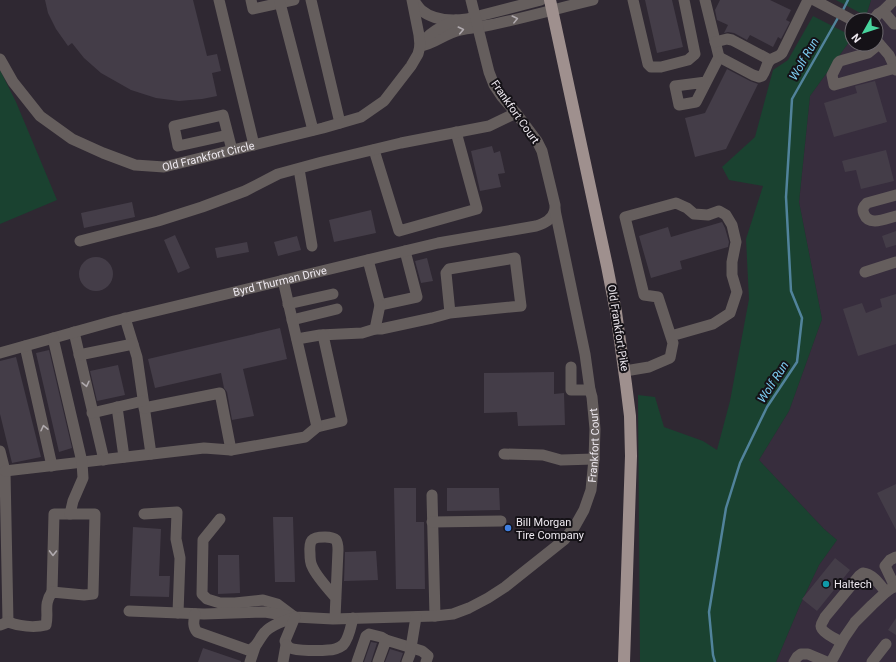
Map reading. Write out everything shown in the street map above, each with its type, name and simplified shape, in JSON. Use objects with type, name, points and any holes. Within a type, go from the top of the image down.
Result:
[{"type":"main road","name":"Old Frankfort Pike","points":[[551,5],[607,266],[625,371],[630,416],[631,456],[624,662]]},
{"type":"street","points":[[219,0],[254,145]]},
{"type":"street","points":[[251,0],[253,9],[294,0]]},
{"type":"street","points":[[311,0],[340,123]]},
{"type":"street","points":[[412,0],[422,10],[436,18],[490,25],[551,5],[593,0]]},
{"type":"street","name":"Old Frankfort Circle","points":[[412,0],[418,26],[420,46]]},
{"type":"street","name":"Frankfort Court","points":[[129,611],[195,614],[265,612],[295,617],[335,618],[416,617],[453,614],[469,608],[505,587],[564,540],[575,526],[584,510],[591,490],[594,459],[595,429],[592,397],[585,354],[555,205],[542,152],[537,141],[494,85],[489,72],[471,0]]},
{"type":"street","points":[[420,46],[433,43],[442,37],[476,22],[541,0]]},
{"type":"street","points":[[633,0],[648,64],[651,67],[661,67],[688,60],[695,54],[684,0]]},
{"type":"street","points":[[705,0],[719,57],[706,82]]},
{"type":"street","points":[[719,57],[753,75],[759,77],[762,76],[765,72],[767,63],[782,53],[808,0]]},
{"type":"street","points":[[814,0],[844,16]]},
{"type":"street","points":[[894,0],[883,11],[894,24],[896,24]]},
{"type":"street","points":[[280,3],[313,130]]},
{"type":"street","name":"Old Frankfort Circle","points":[[0,59],[13,82],[40,116],[72,139],[135,165],[164,167],[361,117],[384,101],[412,66],[424,39],[432,33],[458,20]]},
{"type":"street","points":[[715,42],[727,39],[732,40],[770,60]]},
{"type":"street","points":[[869,52],[840,61],[832,75],[834,85],[896,69],[892,52]]},
{"type":"street","points":[[80,241],[165,219],[245,191],[278,174],[401,143],[489,126],[516,113]]},
{"type":"street","points":[[228,135],[178,146],[174,126],[224,115],[232,150]]},
{"type":"street","points":[[374,150],[399,231],[477,209],[456,132]]},
{"type":"street","points":[[299,169],[312,246]]},
{"type":"street","points":[[896,195],[867,203],[862,210],[864,217],[873,222],[896,216]]},
{"type":"street","points":[[625,371],[649,367],[670,358],[673,343],[658,297],[644,295],[625,217],[676,203],[694,214],[708,216],[719,211],[726,215],[732,225],[736,242],[732,262],[732,275],[737,292],[730,313],[713,324],[671,336]]},
{"type":"street","name":"Byrd Thurman Drive","points":[[0,353],[125,318],[438,243],[536,226],[550,220],[555,210]]},
{"type":"street","points":[[380,305],[417,297],[405,251]]},
{"type":"street","points":[[297,340],[323,335],[362,333],[375,329],[425,320],[450,313],[521,306],[515,258],[449,269],[446,273],[450,313]]},
{"type":"street","points":[[368,260],[380,305],[375,329]]},
{"type":"street","points":[[865,272],[896,262]]},
{"type":"street","points":[[283,280],[317,427]]},
{"type":"street","points":[[288,304],[333,294]]},
{"type":"street","points":[[292,320],[337,309]]},
{"type":"street","points":[[125,318],[137,357],[151,454]]},
{"type":"street","points":[[74,332],[104,460]]},
{"type":"street","points":[[5,471],[204,448],[231,450],[305,437],[317,427],[342,421],[323,335]]},
{"type":"street","points":[[54,338],[82,462],[83,478],[73,501],[70,514]]},
{"type":"street","points":[[79,355],[133,344]]},
{"type":"street","points":[[25,346],[52,466]]},
{"type":"street","points":[[571,367],[571,390],[590,390]]},
{"type":"street","points":[[92,412],[117,407],[220,393],[231,450]]},
{"type":"street","points":[[117,407],[124,458]]},
{"type":"street","points":[[0,452],[5,471],[4,623],[17,625],[46,625],[46,605],[52,592],[54,514],[95,514],[92,594],[84,595],[52,592]]},
{"type":"street","points":[[504,454],[543,456],[561,460],[594,459]]},
{"type":"street","points":[[432,495],[435,616]]},
{"type":"street","points":[[144,514],[177,512],[176,539],[180,558],[178,613]]},
{"type":"street","points":[[220,519],[202,540],[202,594],[207,599],[220,603],[263,600],[277,604],[295,617]]},
{"type":"street","points":[[432,522],[501,521]]},
{"type":"street","points":[[335,618],[336,598],[338,543],[332,538],[314,538],[311,540],[309,545],[311,564],[336,598]]},
{"type":"street","points":[[893,588],[885,566],[896,556]]},
{"type":"street","points":[[841,642],[825,632],[821,628],[820,624],[859,576],[863,573],[868,574],[893,588]]},
{"type":"street","points":[[831,662],[841,642],[855,622],[872,605],[893,588]]},
{"type":"street","points":[[195,614],[194,629],[197,632],[248,650],[252,650],[255,647]]},
{"type":"street","points":[[283,662],[286,645],[285,641],[295,617]]},
{"type":"street","points":[[250,662],[255,647],[265,631],[295,617]]},
{"type":"street","points":[[407,662],[416,617]]},
{"type":"street","points":[[286,645],[293,649],[305,650],[329,650],[340,647],[344,644],[348,636],[353,618]]},
{"type":"street","points":[[357,662],[366,636],[369,634],[422,651],[430,660]]},
{"type":"street","points":[[378,662],[386,640]]},
{"type":"street","points":[[872,662],[886,644]]},
{"type":"street","points":[[794,662],[801,654],[808,654],[827,662]]},
{"type":"shaded area","points":[[871,0],[896,0],[896,662],[776,662],[819,565],[837,540],[824,529],[759,460],[789,411],[822,319],[799,202],[810,96],[844,49],[844,52],[884,52],[884,12],[867,12]]},
{"type":"green space","points":[[836,0],[871,0],[867,12],[858,12]]},
{"type":"green space","points":[[813,16],[844,32],[844,49],[810,96],[799,202],[822,319],[789,411],[759,460],[824,529],[837,540],[819,565],[776,662],[640,662],[638,395],[655,397],[664,427],[703,441],[717,450],[730,401],[749,299],[746,239],[763,186],[729,180],[722,167],[755,137],[773,70],[788,60]]},
{"type":"green space","points":[[0,70],[16,102],[57,200],[0,224]]},
{"type":"building","points":[[45,0],[193,0],[207,56],[217,54],[221,71],[212,73],[217,96],[179,101],[156,98],[131,90],[101,73],[84,58],[72,43],[68,46],[56,29],[48,13]]},
{"type":"building","points":[[645,0],[672,0],[683,47],[657,53]]},
{"type":"building","points":[[720,0],[770,0],[791,10],[786,20],[790,22],[781,39],[778,37],[773,47],[750,35],[747,40],[734,33],[724,33],[728,25],[717,20],[715,10]]},
{"type":"building","points":[[727,69],[758,84],[726,149],[695,157],[685,118],[705,113]]},
{"type":"building","points":[[875,81],[887,122],[834,137],[824,103],[857,93],[855,86]]},
{"type":"building","points":[[492,146],[494,153],[500,151],[505,173],[498,174],[501,187],[480,191],[471,151]]},
{"type":"building","points":[[886,150],[894,181],[861,189],[856,170],[845,172],[842,161]]},
{"type":"building","points":[[132,202],[135,217],[84,228],[81,213]]},
{"type":"building","points":[[371,210],[376,233],[334,242],[329,220]]},
{"type":"building","points":[[722,222],[729,242],[728,247],[680,261],[682,269],[651,278],[639,236],[668,227],[671,237]]},
{"type":"building","points":[[896,231],[896,245],[886,248],[882,236]]},
{"type":"building","points":[[175,235],[190,268],[178,273],[164,240]]},
{"type":"building","points":[[297,236],[301,250],[278,256],[274,242]]},
{"type":"building","points":[[247,242],[249,252],[217,258],[215,248]]},
{"type":"building","points":[[99,257],[108,262],[112,267],[112,281],[108,286],[103,290],[93,291],[89,290],[80,281],[79,271],[80,267],[89,258]]},
{"type":"building","points":[[427,258],[433,281],[421,283],[415,261]]},
{"type":"building","points":[[896,294],[896,344],[858,356],[843,309],[862,303],[866,313],[882,307],[880,299]]},
{"type":"building","points":[[280,328],[287,359],[243,369],[254,416],[232,420],[227,392],[224,388],[221,373],[155,388],[148,359]]},
{"type":"building","points":[[49,350],[72,448],[59,452],[36,353]]},
{"type":"building","points":[[16,357],[41,457],[12,463],[0,414],[0,361]]},
{"type":"building","points":[[118,365],[125,395],[97,401],[90,371]]},
{"type":"building","points":[[554,372],[554,394],[564,393],[565,425],[518,426],[517,412],[484,413],[484,373]]},
{"type":"building","points":[[896,484],[896,530],[877,493]]},
{"type":"building","points":[[394,488],[416,488],[416,522],[424,522],[425,589],[396,589]]},
{"type":"building","points":[[447,488],[499,488],[500,510],[447,511]]},
{"type":"building","points":[[273,517],[293,517],[295,582],[275,582]]},
{"type":"building","points":[[133,527],[161,529],[159,576],[170,576],[169,597],[130,596]]},
{"type":"building","points":[[376,551],[378,580],[344,581],[345,552]]},
{"type":"building","points":[[218,555],[239,555],[240,593],[218,594]]},
{"type":"building","name":"Haltech","points":[[835,558],[850,570],[817,611],[802,599]]},
{"type":"building","points":[[896,618],[896,635],[888,630]]},
{"type":"building","points":[[371,642],[377,643],[371,662],[364,662]]},
{"type":"building","points":[[203,648],[241,661],[241,662],[198,662]]},
{"type":"building","points":[[390,649],[403,653],[400,662],[385,662]]},
{"type":"waterway","name":"Wolf Run","points":[[842,12],[848,0]]},
{"type":"waterway","name":"Wolf Run","points":[[715,662],[709,612],[726,508],[740,463],[767,407],[797,362],[802,318],[791,291],[786,197],[792,99],[839,16]]},
{"type":"place","name":"Bill Morgan Tire Company","points":[[508,528]]},
{"type":"place","name":"Haltech","points":[[826,584]]}]
